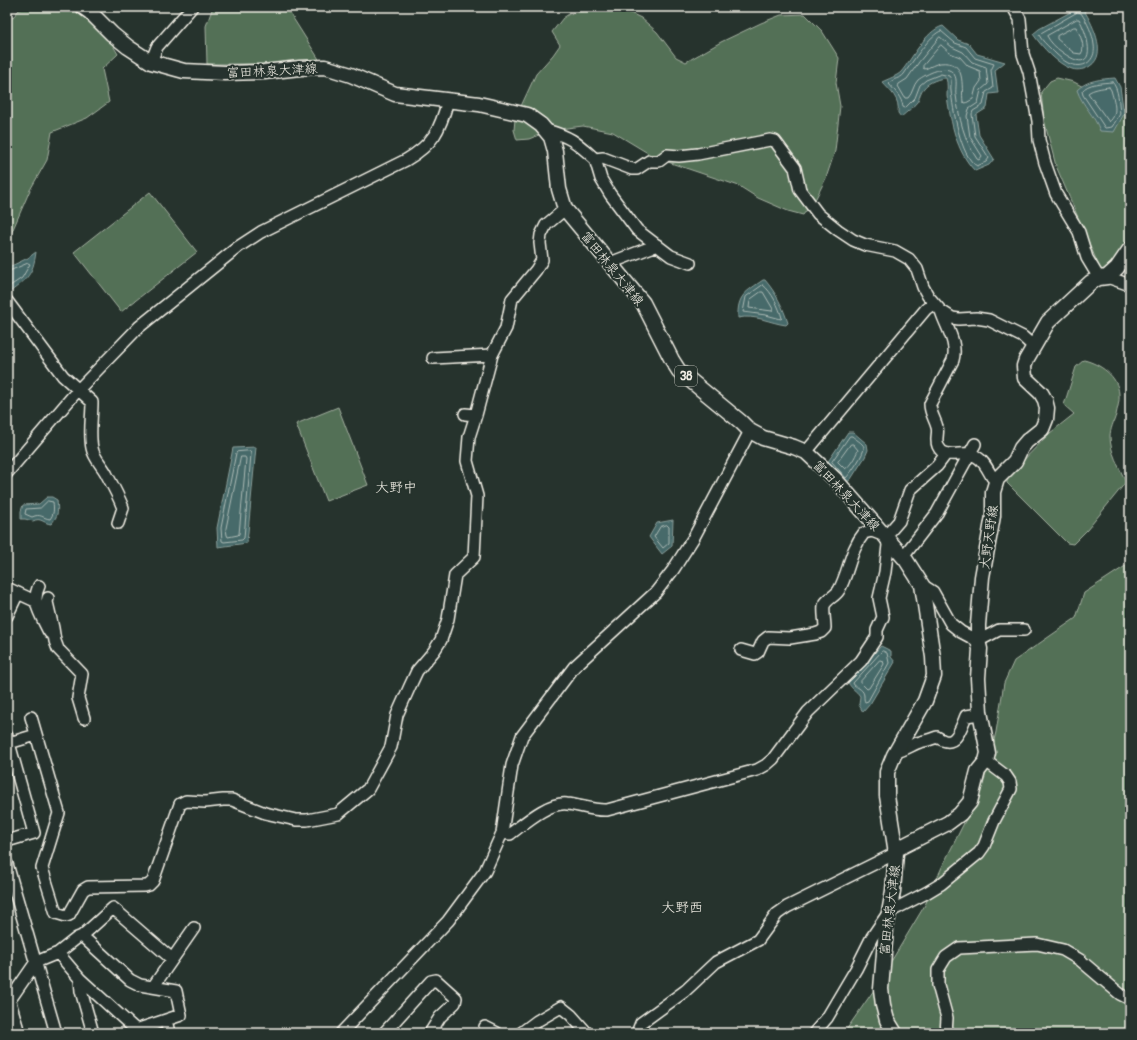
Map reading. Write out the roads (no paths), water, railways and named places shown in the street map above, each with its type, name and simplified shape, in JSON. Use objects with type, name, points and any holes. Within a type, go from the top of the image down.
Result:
[{"type":"main road","name":"富田林泉大津線","points":[[83,7],[128,47],[151,62],[184,71],[264,72],[326,67],[351,75],[395,94],[479,104],[527,115],[541,125],[550,137],[555,151],[559,189],[565,209],[643,303],[679,371],[750,430],[762,438],[806,452],[835,479],[903,557],[922,585],[933,657],[934,676],[926,701],[896,752],[887,772],[886,796],[896,852],[893,891],[886,929],[881,989],[887,1020],[895,1033]]},
{"type":"main road","name":"大野天野線","points":[[986,761],[988,754],[980,714],[978,678],[980,649],[978,641],[979,599],[993,516],[994,485],[1000,475],[1015,461],[1021,448],[1042,429],[1046,419],[1047,408],[1045,400],[1041,393],[1025,378],[1023,372],[1026,360],[1048,322],[1091,282],[1103,277],[1117,268],[1130,249]]},
{"type":"main road","points":[[896,852],[948,823],[960,814],[970,802],[978,771],[986,761]]},
{"type":"street","points":[[151,62],[156,47],[192,7]]},
{"type":"street","points":[[1013,7],[1020,19],[1023,54],[1029,72],[1038,121],[1039,140],[1056,194],[1079,232],[1087,258],[1103,277],[1130,285]]},
{"type":"street","points":[[7,473],[78,390],[139,327],[238,247],[261,232],[420,152],[436,134],[443,118],[448,100]]},
{"type":"street","points":[[546,130],[577,142],[595,159],[601,179],[610,194],[637,230],[671,256],[690,263]]},
{"type":"street","points":[[595,159],[603,158],[632,169],[637,168],[649,161],[659,161],[667,155],[679,156],[698,154],[770,140],[775,141],[795,168],[800,190],[818,214],[853,240],[865,245],[895,251],[909,259],[917,269],[923,287],[937,307],[954,344],[955,352],[953,360],[930,404],[930,409],[938,429],[936,437],[937,444],[946,454]]},
{"type":"street","points":[[31,718],[59,813],[42,868],[56,914],[69,916],[83,890],[88,887],[149,885],[153,881],[180,804],[186,801],[205,802],[232,800],[265,814],[296,820],[307,820],[338,814],[368,788],[391,747],[397,715],[417,671],[441,640],[448,619],[455,575],[474,557],[477,496],[466,461],[470,415],[492,355],[506,328],[512,299],[536,270],[542,260],[540,243],[541,234],[546,226],[565,209]]},
{"type":"street","points":[[610,263],[657,245]]},
{"type":"street","points":[[7,301],[63,376],[92,402],[90,418],[92,449],[100,467],[107,474],[124,508],[118,523]]},
{"type":"street","points":[[806,452],[926,309],[937,307],[952,318],[976,318],[989,320],[1022,336],[1034,347]]},
{"type":"street","points":[[1022,336],[1033,336],[1042,333]]},
{"type":"street","points":[[433,358],[492,355]]},
{"type":"street","points":[[341,1033],[448,922],[485,871],[502,833],[512,765],[522,736],[574,668],[656,592],[673,570],[694,537],[750,430]]},
{"type":"street","points":[[886,536],[899,521],[910,490],[937,466],[946,454],[973,449]]},
{"type":"street","points":[[973,449],[988,468],[992,477]]},
{"type":"street","points":[[903,557],[936,513],[973,449]]},
{"type":"street","points":[[740,650],[755,654],[758,652],[763,640],[768,637],[790,638],[821,632],[825,628],[824,608],[826,602],[838,591],[844,579],[855,545],[864,533],[872,532],[886,536]]},
{"type":"street","points":[[502,833],[510,834],[550,806],[565,804],[598,810],[607,810],[757,770],[766,765],[773,759],[808,712],[861,661],[877,637],[877,630],[883,617],[879,598],[886,572],[888,545],[886,536]]},
{"type":"street","points":[[922,585],[933,592],[951,624],[961,632],[978,641],[999,630],[1024,630]]},
{"type":"street","points":[[39,586],[36,592],[35,601],[48,630],[50,633],[53,633]]},
{"type":"street","points":[[7,588],[35,601]]},
{"type":"street","points":[[7,616],[18,593]]},
{"type":"street","points":[[48,598],[47,602],[53,633],[58,649],[82,674],[78,698],[84,718]]},
{"type":"street","points":[[896,752],[906,750],[918,743],[926,742],[937,737],[946,741],[951,740],[956,737],[966,716],[980,714]]},
{"type":"street","points":[[7,841],[34,833],[8,739],[36,735]]},
{"type":"street","points":[[814,1033],[827,1018],[856,969],[872,937],[889,912],[941,884],[979,853],[984,846],[994,821],[1011,789],[1010,782],[1006,776],[986,761]]},
{"type":"street","points":[[637,1033],[641,1023],[685,991],[716,962],[758,940],[777,914],[787,907],[896,852]]},
{"type":"street","points":[[7,864],[56,1033]]},
{"type":"street","points":[[19,1033],[8,999],[36,962],[58,953],[77,938],[82,936],[114,908],[172,959]]},
{"type":"street","points":[[153,987],[194,928]]},
{"type":"street","points":[[58,953],[80,979],[136,1031],[181,1015],[176,991],[140,985],[130,980],[82,936]]},
{"type":"street","points":[[946,1033],[947,1018],[938,985],[938,970],[946,957],[959,948],[1037,944],[1063,950],[1080,960],[1120,994],[1130,999]]},
{"type":"street","points":[[80,979],[81,991],[93,1033]]},
{"type":"street","points":[[384,1033],[431,981],[436,980],[456,998],[455,1003],[440,1018],[430,1033]]},
{"type":"street","points":[[521,1033],[537,1021],[561,1007],[571,1015],[587,1033]]},
{"type":"street","points":[[166,1020],[169,1033]]},
{"type":"street","points":[[485,1028],[497,1033]]},
{"type":"water","points":[[1082,7],[1090,20],[1096,37],[1098,54],[1095,61],[1090,66],[1077,70],[1066,67],[1055,59],[1033,34],[1039,29]]},
{"type":"water","points":[[943,26],[958,40],[969,44],[977,54],[1005,62],[995,70],[998,93],[989,94],[987,108],[976,115],[979,135],[994,159],[989,165],[975,171],[963,155],[955,136],[947,96],[946,78],[928,84],[922,91],[917,102],[901,117],[898,113],[898,103],[896,99],[892,92],[882,82],[901,72],[925,39],[931,33]]},
{"type":"water","points":[[1115,78],[1120,87],[1124,114],[1114,132],[1100,131],[1077,90],[1090,82]]},
{"type":"water","points":[[36,252],[33,266],[28,276],[21,284],[10,292],[8,291],[7,268],[28,258]]},
{"type":"water","points":[[765,280],[773,290],[779,300],[788,323],[786,325],[750,317],[738,318],[738,310],[741,299],[747,291]]},
{"type":"water","points":[[848,432],[853,432],[867,444],[868,450],[851,479],[846,483],[827,463]]},
{"type":"water","points":[[256,447],[247,543],[218,547],[217,528],[233,448]]},
{"type":"water","points":[[47,497],[52,497],[57,500],[57,513],[51,524],[40,520],[33,521],[21,519],[23,505],[39,504]]},
{"type":"water","points":[[673,520],[672,546],[662,554],[649,537],[657,523]]},
{"type":"water","points":[[881,646],[891,651],[891,657],[895,662],[870,704],[863,712],[859,705],[860,696],[848,682]]},
{"type":"district","name":"大野中","points":[[396,487]]},
{"type":"district","name":"大野西","points":[[682,907]]}]
